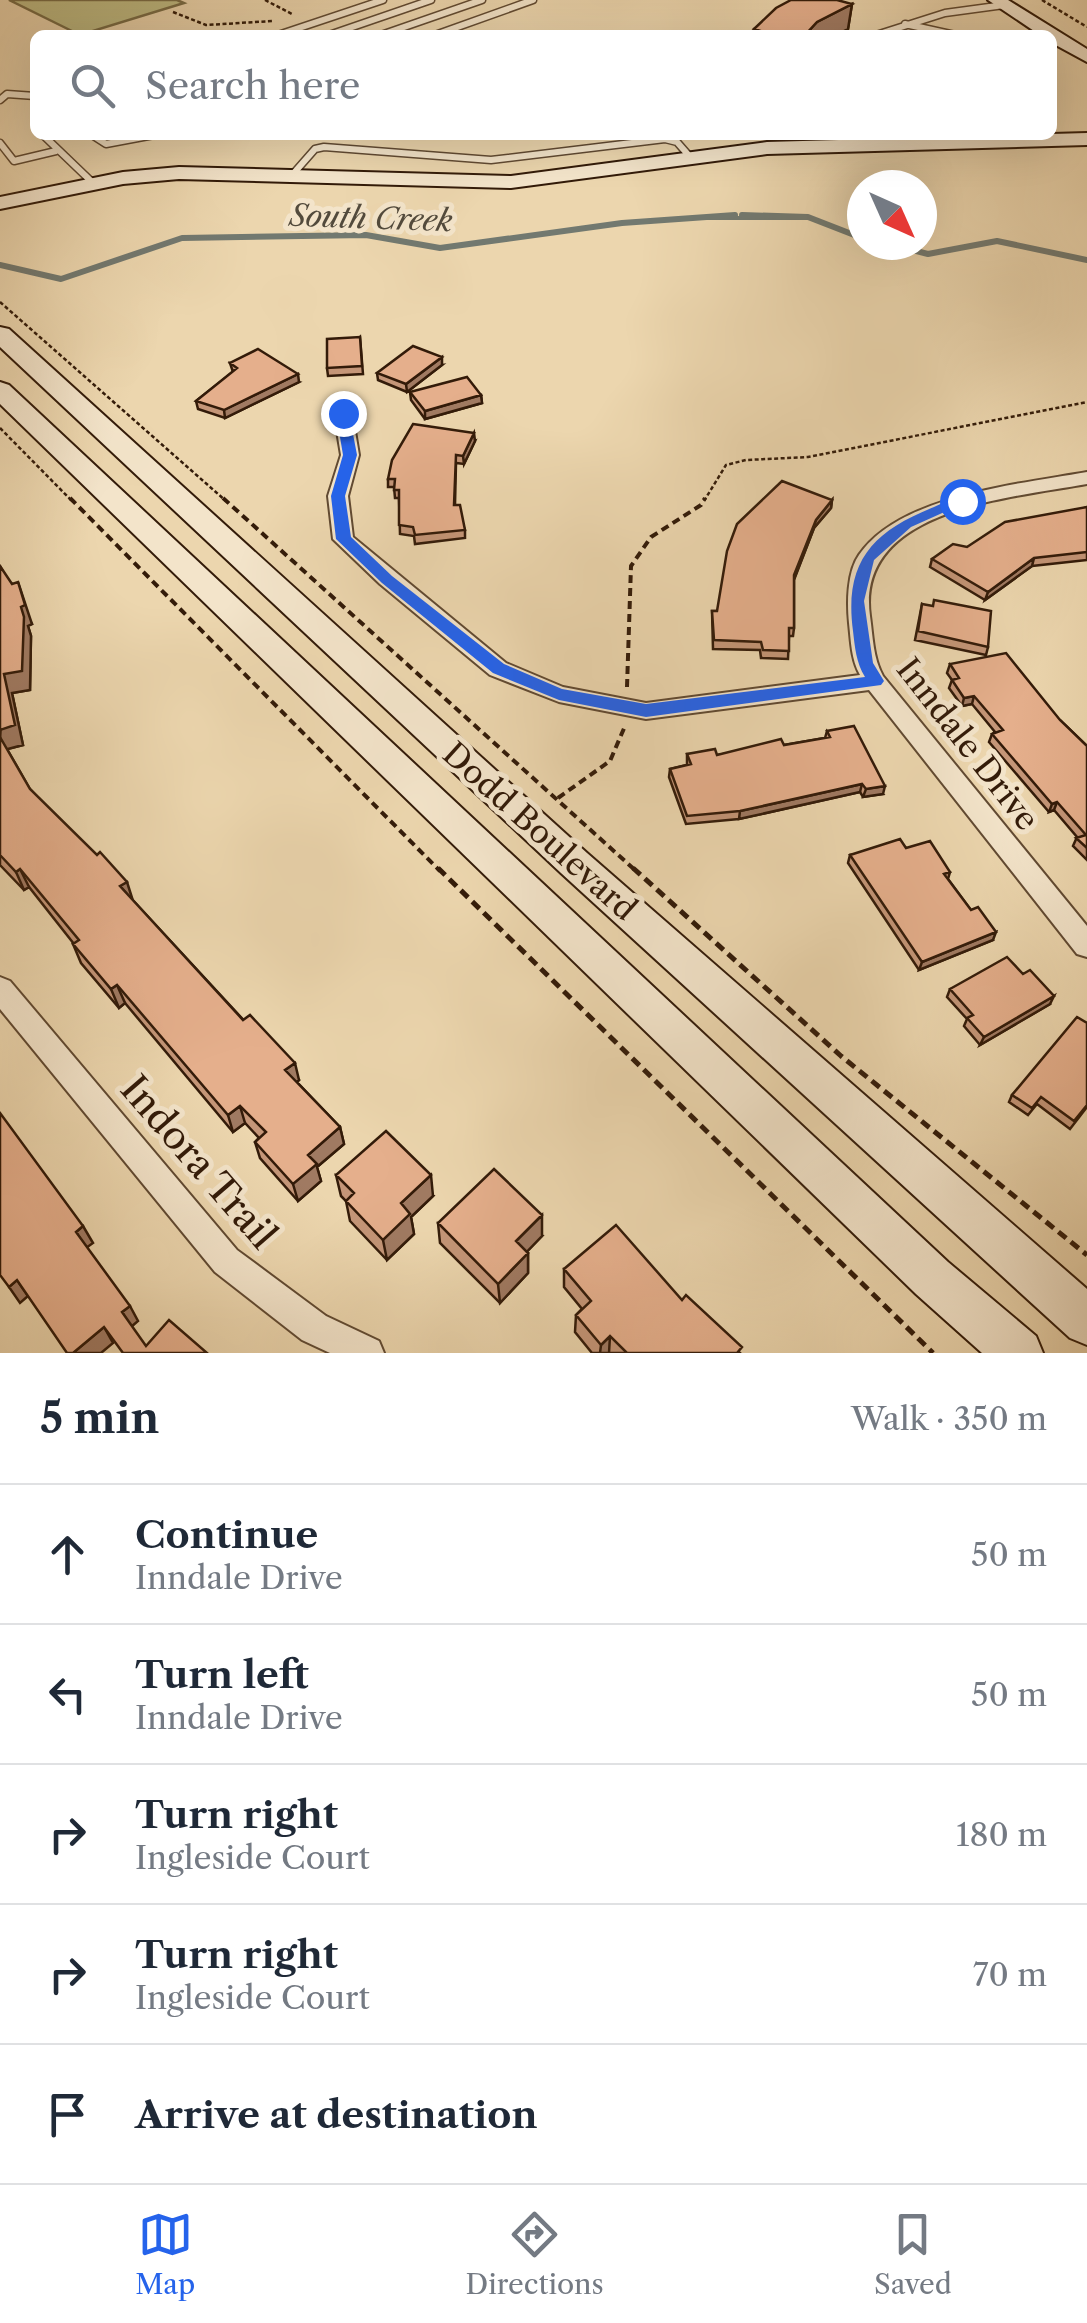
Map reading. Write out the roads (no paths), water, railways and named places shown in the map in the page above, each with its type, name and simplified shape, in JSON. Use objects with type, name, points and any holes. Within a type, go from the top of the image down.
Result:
[{"type":"main road","points":[[1023,0],[1087,40]]},
{"type":"main road","points":[[1000,2],[1044,30]]},
{"type":"main road","points":[[1057,38],[1087,57]]},
{"type":"main road","points":[[1057,139],[1087,139]]},
{"type":"main road","points":[[0,206],[93,184],[196,172],[478,182],[575,176],[833,140]]},
{"type":"main road","name":"Dodd Boulevard","points":[[0,334],[16,356],[574,863],[1087,1321]]},
{"type":"main road","name":"Dodd Boulevard","points":[[0,390],[932,1278],[1018,1353]]},
{"type":"street","points":[[343,413],[350,455],[338,496],[344,539],[387,580],[498,668],[559,694],[646,710],[876,681]]},
{"type":"street","name":"Inndale Drive","points":[[1087,478],[962,501],[906,524],[867,558],[857,601],[865,663],[876,681],[1087,946]]},
{"type":"street","name":"Indora Trail","points":[[0,989],[226,1261],[314,1328],[367,1353]]},
{"type":"lane","points":[[293,30],[381,0],[452,28]]},
{"type":"lane","points":[[344,30],[431,0]]},
{"type":"lane","points":[[395,30],[482,0]]},
{"type":"lane","points":[[447,30],[533,0]]},
{"type":"lane","points":[[888,30],[1000,2]]},
{"type":"lane","points":[[903,24],[931,30]]},
{"type":"lane","points":[[0,100],[7,94],[30,96]]},
{"type":"lane","points":[[47,140],[93,184]]},
{"type":"lane","points":[[100,140],[106,144],[127,140]]},
{"type":"lane","points":[[293,174],[315,149],[324,147],[485,160],[633,140]]},
{"type":"lane","points":[[662,140],[677,142],[691,158]]},
{"type":"lane","points":[[0,143],[14,162],[56,151]]},
{"type":"lane","points":[[468,159],[478,182]]},
{"type":"lane","points":[[478,182],[485,160]]},
{"type":"waterway","name":"South Creek","points":[[0,265],[61,279],[182,238],[366,235],[440,248],[622,223],[735,215]]},
{"type":"waterway","name":"South Creek","points":[[742,215],[808,217],[847,232]]},
{"type":"waterway","name":"South Creek","points":[[699,218],[810,218]]},
{"type":"waterway","name":"South Creek","points":[[937,252],[997,241],[1087,260]]}]
